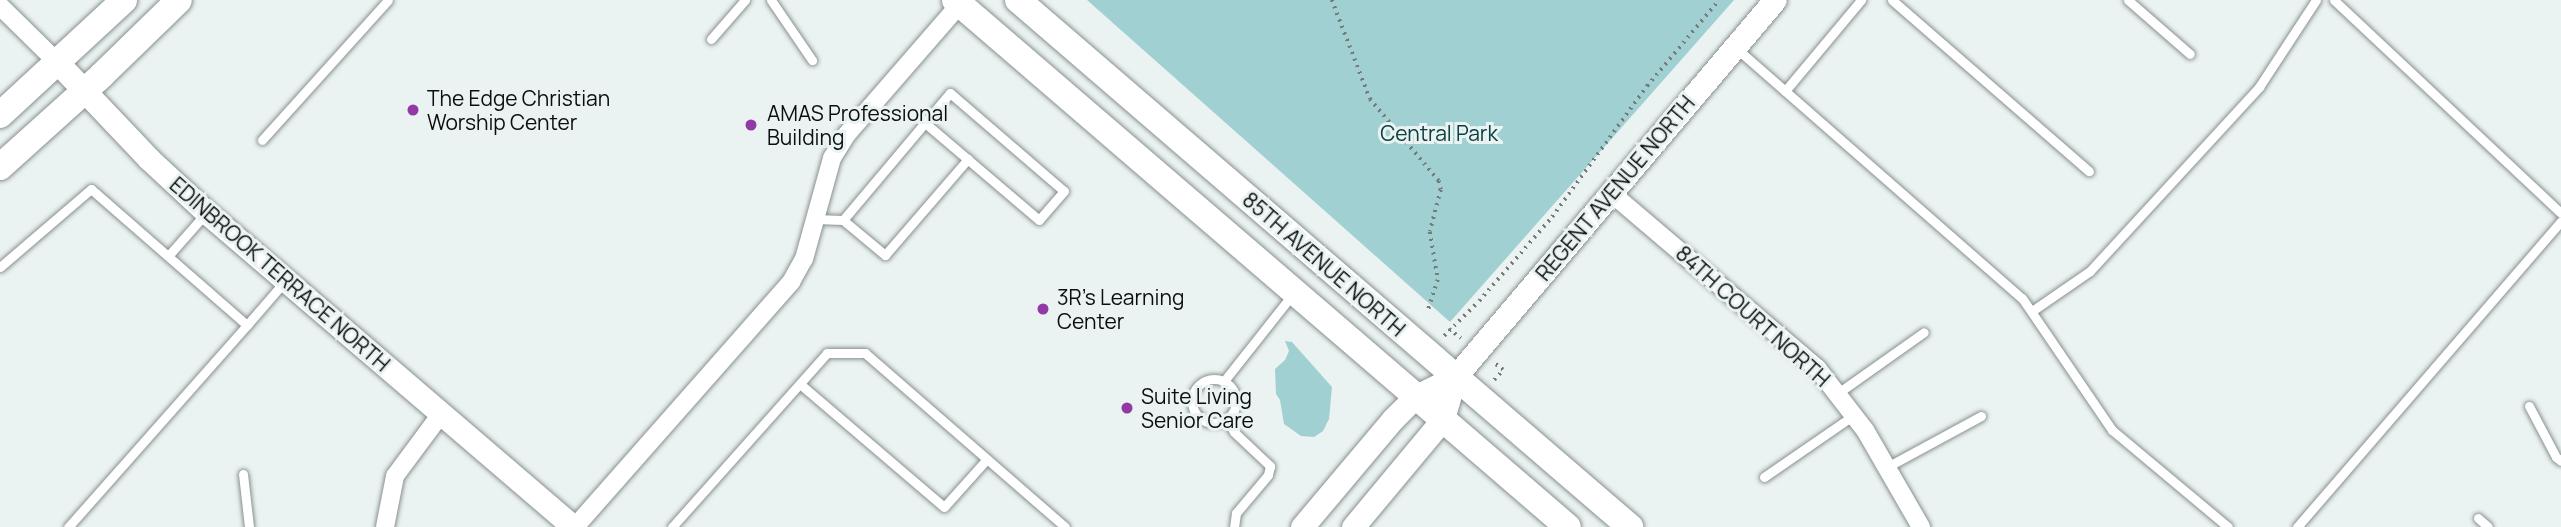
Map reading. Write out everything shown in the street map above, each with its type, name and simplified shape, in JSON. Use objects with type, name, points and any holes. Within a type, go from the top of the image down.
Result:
[{"type":"main road","points":[[0,114],[124,0]]},
{"type":"main road","points":[[0,167],[85,91],[179,0]]},
{"type":"main road","name":"85TH AVENUE NORTH","points":[[1018,0],[1630,527]]},
{"type":"main road","name":"85TH AVENUE NORTH","points":[[958,2],[1568,527]]},
{"type":"street","name":"REGENT AVENUE NORTH","points":[[1353,527],[1443,419],[1455,377],[1775,0]]},
{"type":"street","points":[[574,527],[791,282],[804,259],[832,158],[848,134],[958,2]]},
{"type":"street","name":"EDINBROOK TERRACE NORTH","points":[[0,6],[149,159],[206,212],[574,527]]},
{"type":"street","name":"84TH COURT NORTH","points":[[1610,192],[1817,368],[1854,415],[1921,527]]},
{"type":"street","name":"REGENT AVENUE NORTH","points":[[1302,527],[1393,419],[1416,396],[1455,377]]},
{"type":"street","points":[[385,527],[395,476],[441,414]]},
{"type":"lane","points":[[262,140],[388,0]]},
{"type":"lane","points":[[711,39],[745,0]]},
{"type":"lane","points":[[771,0],[812,60]]},
{"type":"lane","points":[[1785,91],[1861,0]]},
{"type":"lane","points":[[1892,0],[2089,171]]},
{"type":"lane","points":[[2128,0],[2190,54]]},
{"type":"lane","points":[[2032,311],[2090,271],[2259,87],[2316,0]]},
{"type":"lane","points":[[2334,0],[2561,212]]},
{"type":"lane","points":[[1735,47],[2012,289],[2032,311],[2112,430],[2228,527]]},
{"type":"lane","points":[[843,220],[925,122],[950,93],[1065,191],[1040,220],[925,122]]},
{"type":"lane","points":[[815,219],[843,220],[885,256],[968,159]]},
{"type":"lane","points":[[0,267],[91,190],[247,325]]},
{"type":"lane","points":[[169,255],[206,212]]},
{"type":"lane","points":[[2297,527],[2561,221]]},
{"type":"lane","points":[[68,527],[286,280]]},
{"type":"lane","points":[[1224,381],[1296,291]]},
{"type":"lane","points":[[1838,393],[1924,332]]},
{"type":"lane","points":[[672,527],[827,353],[865,353],[1065,527]]},
{"type":"lane","points":[[1214,379],[1224,381],[1236,397],[1234,411],[1218,422],[1204,420],[1192,404],[1195,390],[1200,384],[1214,379]]},
{"type":"lane","points":[[800,384],[944,507],[987,459]]},
{"type":"lane","points":[[2529,406],[2556,457],[2561,461]]},
{"type":"lane","points":[[1764,477],[1854,415]]},
{"type":"lane","points":[[1887,467],[1981,416]]},
{"type":"lane","points":[[1226,419],[1234,432],[1270,466],[1268,475],[1236,513],[1234,527]]},
{"type":"lane","points":[[243,474],[249,527]]},
{"type":"lane","points":[[2478,518],[2488,527]]},
{"type":"path","points":[[1332,0],[1370,100],[1439,181],[1441,190],[1430,232],[1438,280],[1427,311]]},
{"type":"path","points":[[1449,329],[1479,301],[1552,217],[1647,86],[1719,0]]},
{"type":"green space","name":"Central Park","points":[[1087,0],[1734,0],[1450,322]]},
{"type":"green space","points":[[1285,341],[1292,342],[1332,387],[1329,419],[1323,431],[1314,437],[1301,436],[1284,424],[1280,400],[1276,394],[1275,369],[1285,360],[1289,351]]},
{"type":"place","name":"The Edge Christian Worship Center","points":[[413,110]]},
{"type":"place","name":"AMAS Professional Building","points":[[751,125]]},
{"type":"place","name":"3R's Learning Center","points":[[1043,309]]},
{"type":"place","name":"Suite Living Senior Care","points":[[1127,408]]}]
